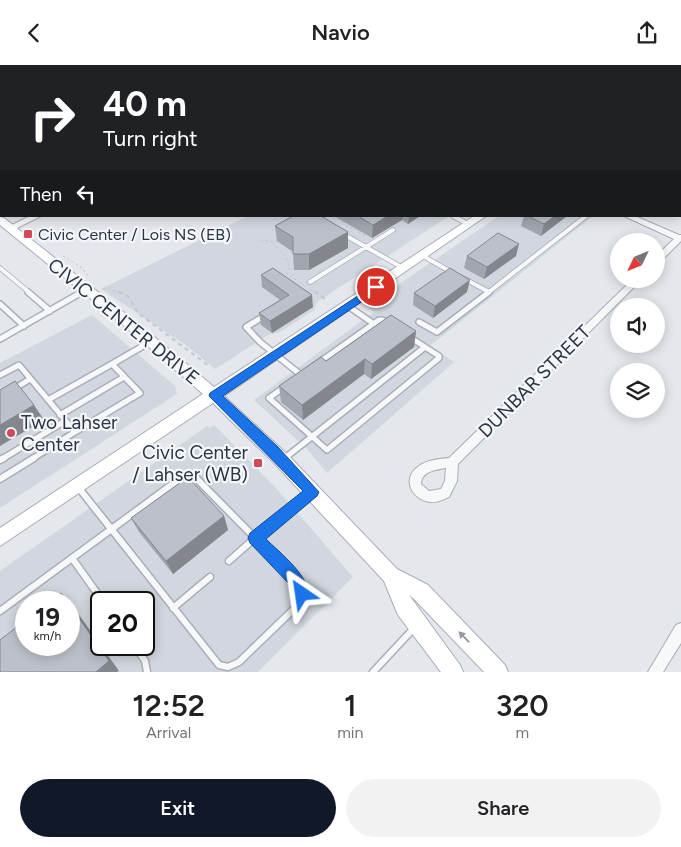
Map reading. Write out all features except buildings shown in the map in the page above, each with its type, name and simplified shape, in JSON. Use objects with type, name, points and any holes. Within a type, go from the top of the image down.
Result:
[{"type":"street","points":[[5,224],[33,217]]},
{"type":"street","points":[[0,539],[480,217]]},
{"type":"street","points":[[630,217],[680,238],[665,252]]},
{"type":"street","name":"CIVIC CENTER DRIVE","points":[[5,224],[151,341],[214,396],[282,460],[391,575],[421,592],[498,672]]},
{"type":"street","name":"DUNBAR STREET","points":[[452,462],[629,288]]},
{"type":"street","name":"CIVIC CENTER DRIVE","points":[[391,575],[405,609],[453,672]]},
{"type":"street","points":[[655,672],[681,630]]},
{"type":"lane","points":[[454,217],[469,225]]},
{"type":"lane","points":[[419,322],[437,332],[585,217]]},
{"type":"lane","points":[[310,282],[393,230]]},
{"type":"lane","points":[[342,232],[403,269]]},
{"type":"lane","points":[[423,256],[489,292]]},
{"type":"lane","points":[[0,268],[50,311]]},
{"type":"lane","points":[[0,339],[86,290]]},
{"type":"lane","points":[[0,304],[24,326]]},
{"type":"lane","points":[[348,306],[374,324]]},
{"type":"lane","points":[[275,309],[246,327],[301,375]]},
{"type":"lane","points":[[383,320],[439,356],[439,358],[327,450],[268,398],[374,324],[383,320]]},
{"type":"lane","points":[[48,400],[151,341]]},
{"type":"lane","points":[[282,460],[425,347]]},
{"type":"lane","points":[[0,479],[140,393],[112,364]]},
{"type":"lane","points":[[0,375],[19,365],[75,433]]},
{"type":"lane","points":[[60,415],[124,377]]},
{"type":"lane","points":[[8,392],[30,379]]},
{"type":"lane","points":[[0,460],[65,421]]},
{"type":"lane","points":[[0,611],[111,529],[181,478],[190,476],[197,479],[300,584],[302,594],[298,605],[239,662],[228,667],[218,665],[111,529],[77,487]]},
{"type":"lane","points":[[229,561],[312,492]]},
{"type":"lane","points":[[72,558],[95,591]]},
{"type":"lane","points":[[173,608],[210,577]]},
{"type":"lane","points":[[373,672],[417,625]]},
{"type":"lane","points":[[142,656],[145,661],[147,672]]},
{"type":"path","points":[[335,217],[367,237]]},
{"type":"path","points":[[274,242],[282,237]]},
{"type":"path","points":[[260,240],[274,242],[286,255],[289,270],[287,274],[325,299]]},
{"type":"path","points":[[61,255],[81,267],[88,277]]},
{"type":"path","points":[[102,288],[129,296],[133,300],[138,313],[209,366]]},
{"type":"shaded area","points":[[246,217],[447,217],[317,302],[314,310],[280,332],[268,335],[215,369],[187,346],[101,289]]},
{"type":"shaded area","points":[[498,217],[592,217],[430,346],[454,362],[327,473],[306,448],[254,400],[374,312],[367,306]]},
{"type":"shaded area","points":[[92,315],[175,386],[177,394],[0,508],[0,363]]},
{"type":"shaded area","points":[[214,425],[275,487],[353,577],[258,672],[0,672],[0,571],[207,426],[209,428]]},
{"type":"place","name":"Civic Center / Lois NS (EB)","points":[[28,234]]},
{"type":"place","name":"Two Lahser Center","points":[[11,433]]},
{"type":"place","name":"Civic Center / Lahser (WB)","points":[[258,463]]},
{"type":"route","points":[[302,594],[300,584],[255,538],[312,492],[251,429],[214,396],[376,287]]}]
